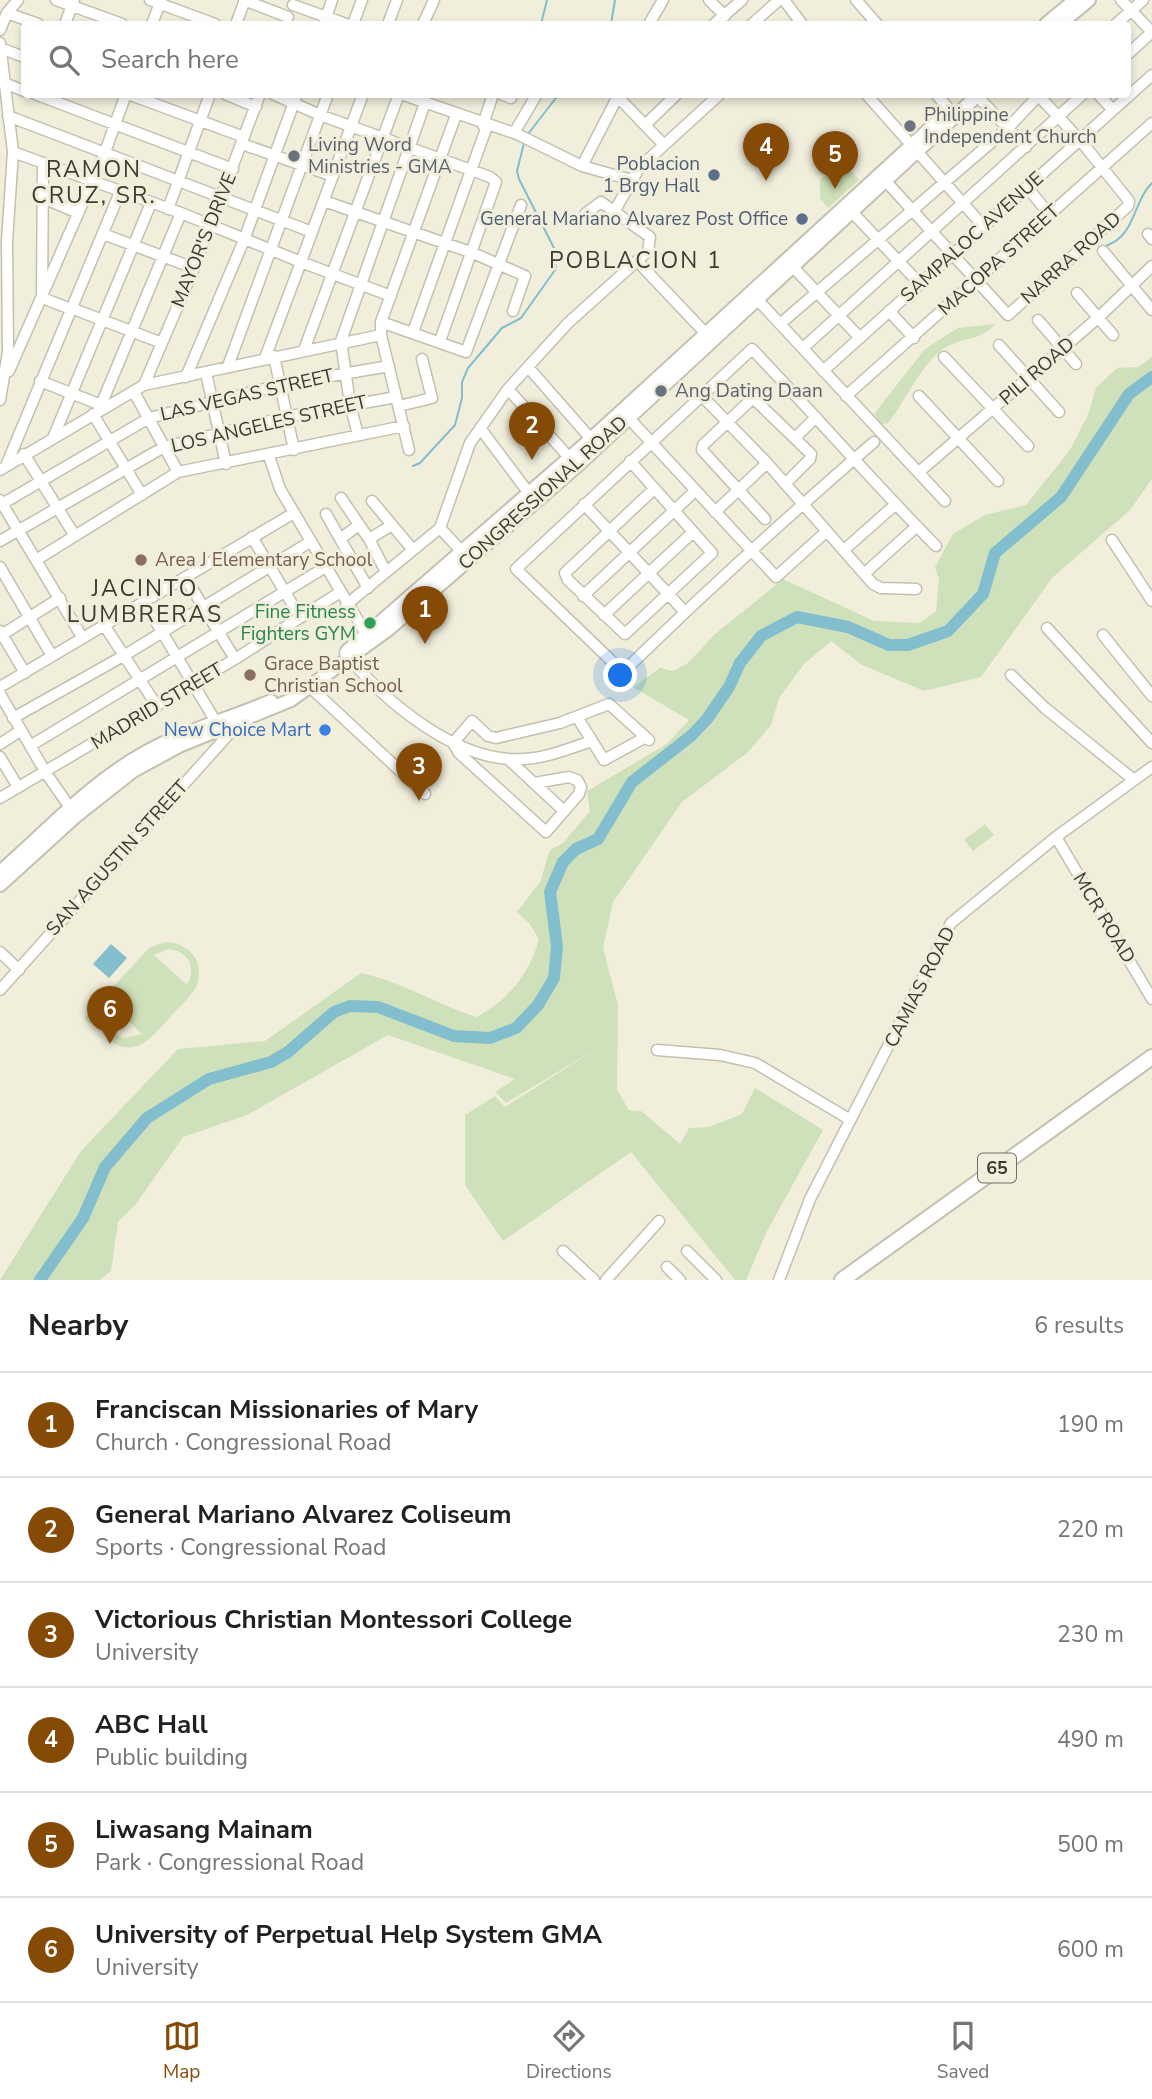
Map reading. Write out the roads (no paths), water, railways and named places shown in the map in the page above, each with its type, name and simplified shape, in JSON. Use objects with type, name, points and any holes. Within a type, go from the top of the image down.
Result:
[{"type":"highway","name":"65","points":[[842,1280],[1152,1057]]},
{"type":"main road","points":[[1050,21],[1075,0]]},
{"type":"main road","points":[[1064,21],[1089,0]]},
{"type":"main road","name":"CONGRESSIONAL ROAD","points":[[0,885],[128,762],[176,737],[223,726],[271,710],[311,688],[573,462],[971,98]]},
{"type":"main road","name":"CONGRESSIONAL ROAD","points":[[753,295],[792,266],[810,244],[852,212],[882,177]]},
{"type":"main road","name":"CONGRESSIONAL ROAD","points":[[466,555],[528,492],[573,462],[591,439],[625,413]]},
{"type":"main road","name":"CONGRESSIONAL ROAD","points":[[223,726],[289,692],[347,656]]},
{"type":"main road","name":"CONGRESSIONAL ROAD","points":[[0,872],[74,813]]},
{"type":"street","points":[[0,30],[7,13],[18,0]]},
{"type":"street","points":[[56,0],[73,3],[115,21]]},
{"type":"street","points":[[237,21],[244,0],[287,20],[293,3],[325,21],[332,0]]},
{"type":"street","points":[[354,21],[362,0]]},
{"type":"street","points":[[389,21],[397,0]]},
{"type":"street","points":[[424,21],[434,0]]},
{"type":"street","points":[[651,21],[663,0]]},
{"type":"street","points":[[709,0],[725,16]]},
{"type":"street","points":[[718,21],[742,0]]},
{"type":"street","points":[[756,21],[781,0],[798,21]]},
{"type":"street","points":[[856,0],[874,21]]},
{"type":"street","points":[[1121,0],[1152,32],[1131,51]]},
{"type":"street","points":[[1119,21],[1143,0]]},
{"type":"street","points":[[153,21],[157,1],[207,21]]},
{"type":"street","points":[[66,21],[73,3]]},
{"type":"street","points":[[7,13],[30,21]]},
{"type":"street","points":[[0,46],[21,56]]},
{"type":"street","points":[[0,46],[7,84],[13,152],[7,241],[8,352],[0,400]]},
{"type":"street","name":"SAMPALOC AVENUE","points":[[1131,94],[1152,75]]},
{"type":"street","points":[[7,84],[21,90]]},
{"type":"street","points":[[45,98],[233,169]]},
{"type":"street","points":[[4,377],[105,152],[125,98]]},
{"type":"street","points":[[138,98],[201,121],[275,156],[333,176]]},
{"type":"street","points":[[168,209],[209,98]]},
{"type":"street","points":[[235,98],[256,107]]},
{"type":"street","name":"MAYOR'S DRIVE","points":[[144,385],[211,226],[259,98]]},
{"type":"street","points":[[228,366],[326,98]]},
{"type":"street","points":[[294,450],[280,385],[270,357],[301,262],[362,98]]},
{"type":"street","points":[[304,349],[398,98]]},
{"type":"street","points":[[411,98],[485,126],[515,134],[582,166],[632,180]]},
{"type":"street","points":[[413,332],[471,169],[492,98]]},
{"type":"street","points":[[515,134],[535,98]]},
{"type":"street","points":[[582,166],[618,98]]},
{"type":"street","points":[[621,98],[664,145]]},
{"type":"street","points":[[645,125],[673,98]]},
{"type":"street","points":[[614,212],[639,168],[716,98]]},
{"type":"street","points":[[870,98],[984,227]]},
{"type":"street","points":[[939,98],[952,114]]},
{"type":"street","points":[[977,98],[1026,147]]},
{"type":"street","points":[[780,324],[944,180],[1008,128],[1036,98]]},
{"type":"street","name":"NARRA ROAD","points":[[976,279],[1008,315],[1128,206],[1129,197],[1042,98]]},
{"type":"street","points":[[803,348],[930,230],[1079,98]]},
{"type":"street","points":[[1102,98],[1113,110]]},
{"type":"street","name":"SAMPALOC AVENUE","points":[[823,371],[1126,98]]},
{"type":"street","points":[[186,377],[244,240],[295,99],[320,115],[490,177],[497,187],[440,341]]},
{"type":"street","points":[[358,435],[350,404],[341,341],[425,103]]},
{"type":"street","points":[[409,450],[381,335],[381,322],[456,115]]},
{"type":"street","points":[[8,116],[312,232]]},
{"type":"street","name":"MACOPA STREET","points":[[846,396],[1152,123]]},
{"type":"street","points":[[13,152],[181,213],[332,275],[391,296]]},
{"type":"street","points":[[41,298],[43,163]]},
{"type":"street","points":[[882,177],[976,279]]},
{"type":"street","points":[[1027,187],[1049,214]]},
{"type":"street","points":[[3,468],[120,192]]},
{"type":"street","points":[[43,198],[78,213]]},
{"type":"street","points":[[324,201],[473,253],[525,276],[513,311]]},
{"type":"street","points":[[346,604],[440,528],[470,443],[508,389],[568,323],[648,251],[650,237],[599,202],[586,214]]},
{"type":"street","points":[[53,438],[151,203]]},
{"type":"street","points":[[381,322],[466,352],[521,205]]},
{"type":"street","points":[[852,212],[920,284]]},
{"type":"street","points":[[98,410],[181,213]]},
{"type":"street","points":[[103,234],[194,268]]},
{"type":"street","points":[[1103,251],[1152,310]]},
{"type":"street","points":[[638,262],[708,336]]},
{"type":"street","points":[[792,266],[860,338]]},
{"type":"street","name":"PILI ROAD","points":[[919,472],[958,442],[1026,378],[1099,317],[1152,266]]},
{"type":"street","points":[[1077,293],[1113,335]]},
{"type":"street","points":[[753,295],[945,501]]},
{"type":"street","points":[[41,298],[162,343]]},
{"type":"street","points":[[889,311],[914,338]]},
{"type":"street","points":[[1038,320],[1076,364]]},
{"type":"street","points":[[3,468],[144,385],[341,341],[381,335]]},
{"type":"street","points":[[999,345],[1059,412]]},
{"type":"street","points":[[874,442],[855,458],[802,504],[621,673],[518,571],[517,567],[752,349],[855,458],[916,526],[936,545]]},
{"type":"street","points":[[944,357],[1028,446]]},
{"type":"street","name":"LOS ANGELES STREET","points":[[0,541],[164,447],[219,432],[350,404],[432,398],[422,359]]},
{"type":"street","name":"LAS VEGAS STREET","points":[[1,502],[41,484],[149,418],[280,385],[389,366]]},
{"type":"street","points":[[528,367],[591,439]]},
{"type":"street","points":[[206,373],[226,464]]},
{"type":"street","points":[[40,381],[72,393],[98,410],[110,442],[142,495]]},
{"type":"street","points":[[508,389],[573,462]]},
{"type":"street","points":[[134,392],[178,472]]},
{"type":"street","points":[[702,396],[767,463],[864,574],[881,588],[916,589]]},
{"type":"street","points":[[919,396],[958,442],[998,481]]},
{"type":"street","points":[[765,519],[702,450],[703,445],[756,398],[811,458],[785,484]]},
{"type":"street","points":[[625,413],[777,578],[827,531]]},
{"type":"street","points":[[795,438],[817,417]]},
{"type":"street","points":[[36,560],[178,472],[269,456],[404,426]]},
{"type":"street","points":[[480,428],[528,492]]},
{"type":"street","points":[[24,454],[75,536]]},
{"type":"street","points":[[269,456],[279,489],[369,639]]},
{"type":"street","points":[[630,461],[712,553],[626,634],[583,596],[565,573],[654,489]]},
{"type":"street","points":[[715,512],[767,463]]},
{"type":"street","points":[[583,596],[695,491]]},
{"type":"street","points":[[341,498],[369,539],[386,572]]},
{"type":"street","points":[[372,501],[413,550]]},
{"type":"street","points":[[1,502],[82,637]]},
{"type":"street","points":[[584,504],[685,612]]},
{"type":"street","points":[[844,550],[896,504]]},
{"type":"street","points":[[0,687],[294,513]]},
{"type":"street","points":[[326,514],[368,588]]},
{"type":"street","points":[[369,539],[392,524]]},
{"type":"street","points":[[340,539],[359,525]]},
{"type":"street","points":[[864,574],[916,526]]},
{"type":"street","points":[[440,528],[466,555]]},
{"type":"street","points":[[604,615],[693,532]]},
{"type":"street","points":[[252,537],[300,617]]},
{"type":"street","points":[[1112,540],[1152,601]]},
{"type":"street","points":[[13,718],[125,655],[310,542]]},
{"type":"street","points":[[0,567],[52,656]]},
{"type":"street","points":[[30,746],[176,655],[285,594],[324,568]]},
{"type":"street","points":[[186,577],[216,632],[235,659]]},
{"type":"street","name":"MADRID STREET","points":[[0,798],[235,659],[339,593]]},
{"type":"street","points":[[25,673],[1,634],[60,598]]},
{"type":"street","points":[[144,602],[193,684],[223,726]]},
{"type":"street","points":[[104,625],[157,706]]},
{"type":"street","points":[[1047,628],[1152,743]]},
{"type":"street","points":[[1103,635],[1152,696]]},
{"type":"street","points":[[347,656],[422,726],[453,743],[507,758],[532,759],[592,741]]},
{"type":"street","points":[[1011,675],[1045,708],[1134,780]]},
{"type":"street","points":[[311,688],[425,794]]},
{"type":"street","points":[[0,694],[46,773],[74,813]]},
{"type":"street","points":[[453,743],[472,721],[488,736],[496,738],[577,717],[609,704],[648,738],[604,760],[577,717]]},
{"type":"street","name":"SAN AGUSTIN STREET","points":[[0,990],[228,735],[223,726]]},
{"type":"street","points":[[0,744],[20,730]]},
{"type":"street","points":[[453,743],[461,755],[546,832],[579,794],[581,787],[577,780],[569,777],[535,783]]},
{"type":"street","points":[[0,757],[18,787]]},
{"type":"street","points":[[507,758],[564,811]]},
{"type":"street","name":"CAMIAS ROAD","points":[[779,1280],[810,1199],[849,1119],[907,1014],[951,923],[1056,837],[1152,766]]},
{"type":"street","name":"MCR ROAD","points":[[1056,837],[1152,999]]},
{"type":"street","points":[[0,951],[19,970]]},
{"type":"street","points":[[657,1050],[720,1055],[755,1063],[849,1119]]},
{"type":"street","points":[[606,1280],[659,1221]]},
{"type":"street","points":[[563,1251],[594,1280]]},
{"type":"street","points":[[687,1251],[716,1280]]},
{"type":"street","points":[[667,1267],[680,1280]]},
{"type":"water","points":[[111,944],[127,958],[109,978],[93,964]]},
{"type":"waterway","points":[[542,21],[547,0]]},
{"type":"waterway","points":[[612,21],[615,0]]},
{"type":"waterway","points":[[528,134],[556,98]]},
{"type":"waterway","points":[[413,466],[420,463],[455,425],[462,398],[462,382],[468,368],[502,328],[521,318],[555,270],[557,254],[517,171],[524,143]]},
{"type":"waterway","points":[[1103,248],[1128,228],[1142,196],[1152,183]]},
{"type":"waterway","points":[[40,1280],[83,1218],[105,1167],[147,1118],[209,1079],[271,1062],[288,1052],[334,1012],[350,1006],[378,1007],[454,1036],[490,1038],[516,1028],[538,1005],[554,978],[557,946],[550,892],[563,862],[576,849],[598,839],[632,782],[691,736],[707,719],[729,687],[740,663],[761,636],[797,617],[848,627],[889,645],[908,645],[948,631],[983,594],[995,553],[1061,497],[1129,394],[1152,377]]},
{"type":"place","name":"Philippine Independent Church","points":[[910,126]]},
{"type":"place","name":"Living Word Ministries - GMA","points":[[294,156]]},
{"type":"place","name":"Poblacion 1 Brgy Hall","points":[[714,175]]},
{"type":"place","name":"ABC Hall","points":[[766,181]]},
{"type":"place","name":"Liwasang Mainam","points":[[835,189]]},
{"type":"place","name":"General Mariano Alvarez Post Office","points":[[802,219]]},
{"type":"place","name":"Ang Dating Daan","points":[[661,391]]},
{"type":"place","name":"General Mariano Alvarez Coliseum","points":[[532,460]]},
{"type":"place","name":"Area J Elementary School","points":[[141,560]]},
{"type":"place","name":"Fine Fitness Fighters GYM","points":[[370,623]]},
{"type":"place","name":"Franciscan Missionaries of Mary","points":[[425,644]]},
{"type":"place","name":"Grace Baptist Christian School","points":[[250,675]]},
{"type":"place","name":"New Choice Mart","points":[[325,730]]},
{"type":"place","name":"Victorious Christian Montessori College","points":[[419,801]]},
{"type":"place","name":"University of Perpetual Help System GMA","points":[[110,1044]]},
{"type":"district","name":"RAMON CRUZ, SR.","points":[[94,182]]},
{"type":"district","name":"POBLACION 1","points":[[636,260]]},
{"type":"district","name":"JACINTO LUMBRERAS","points":[[145,601]]}]
